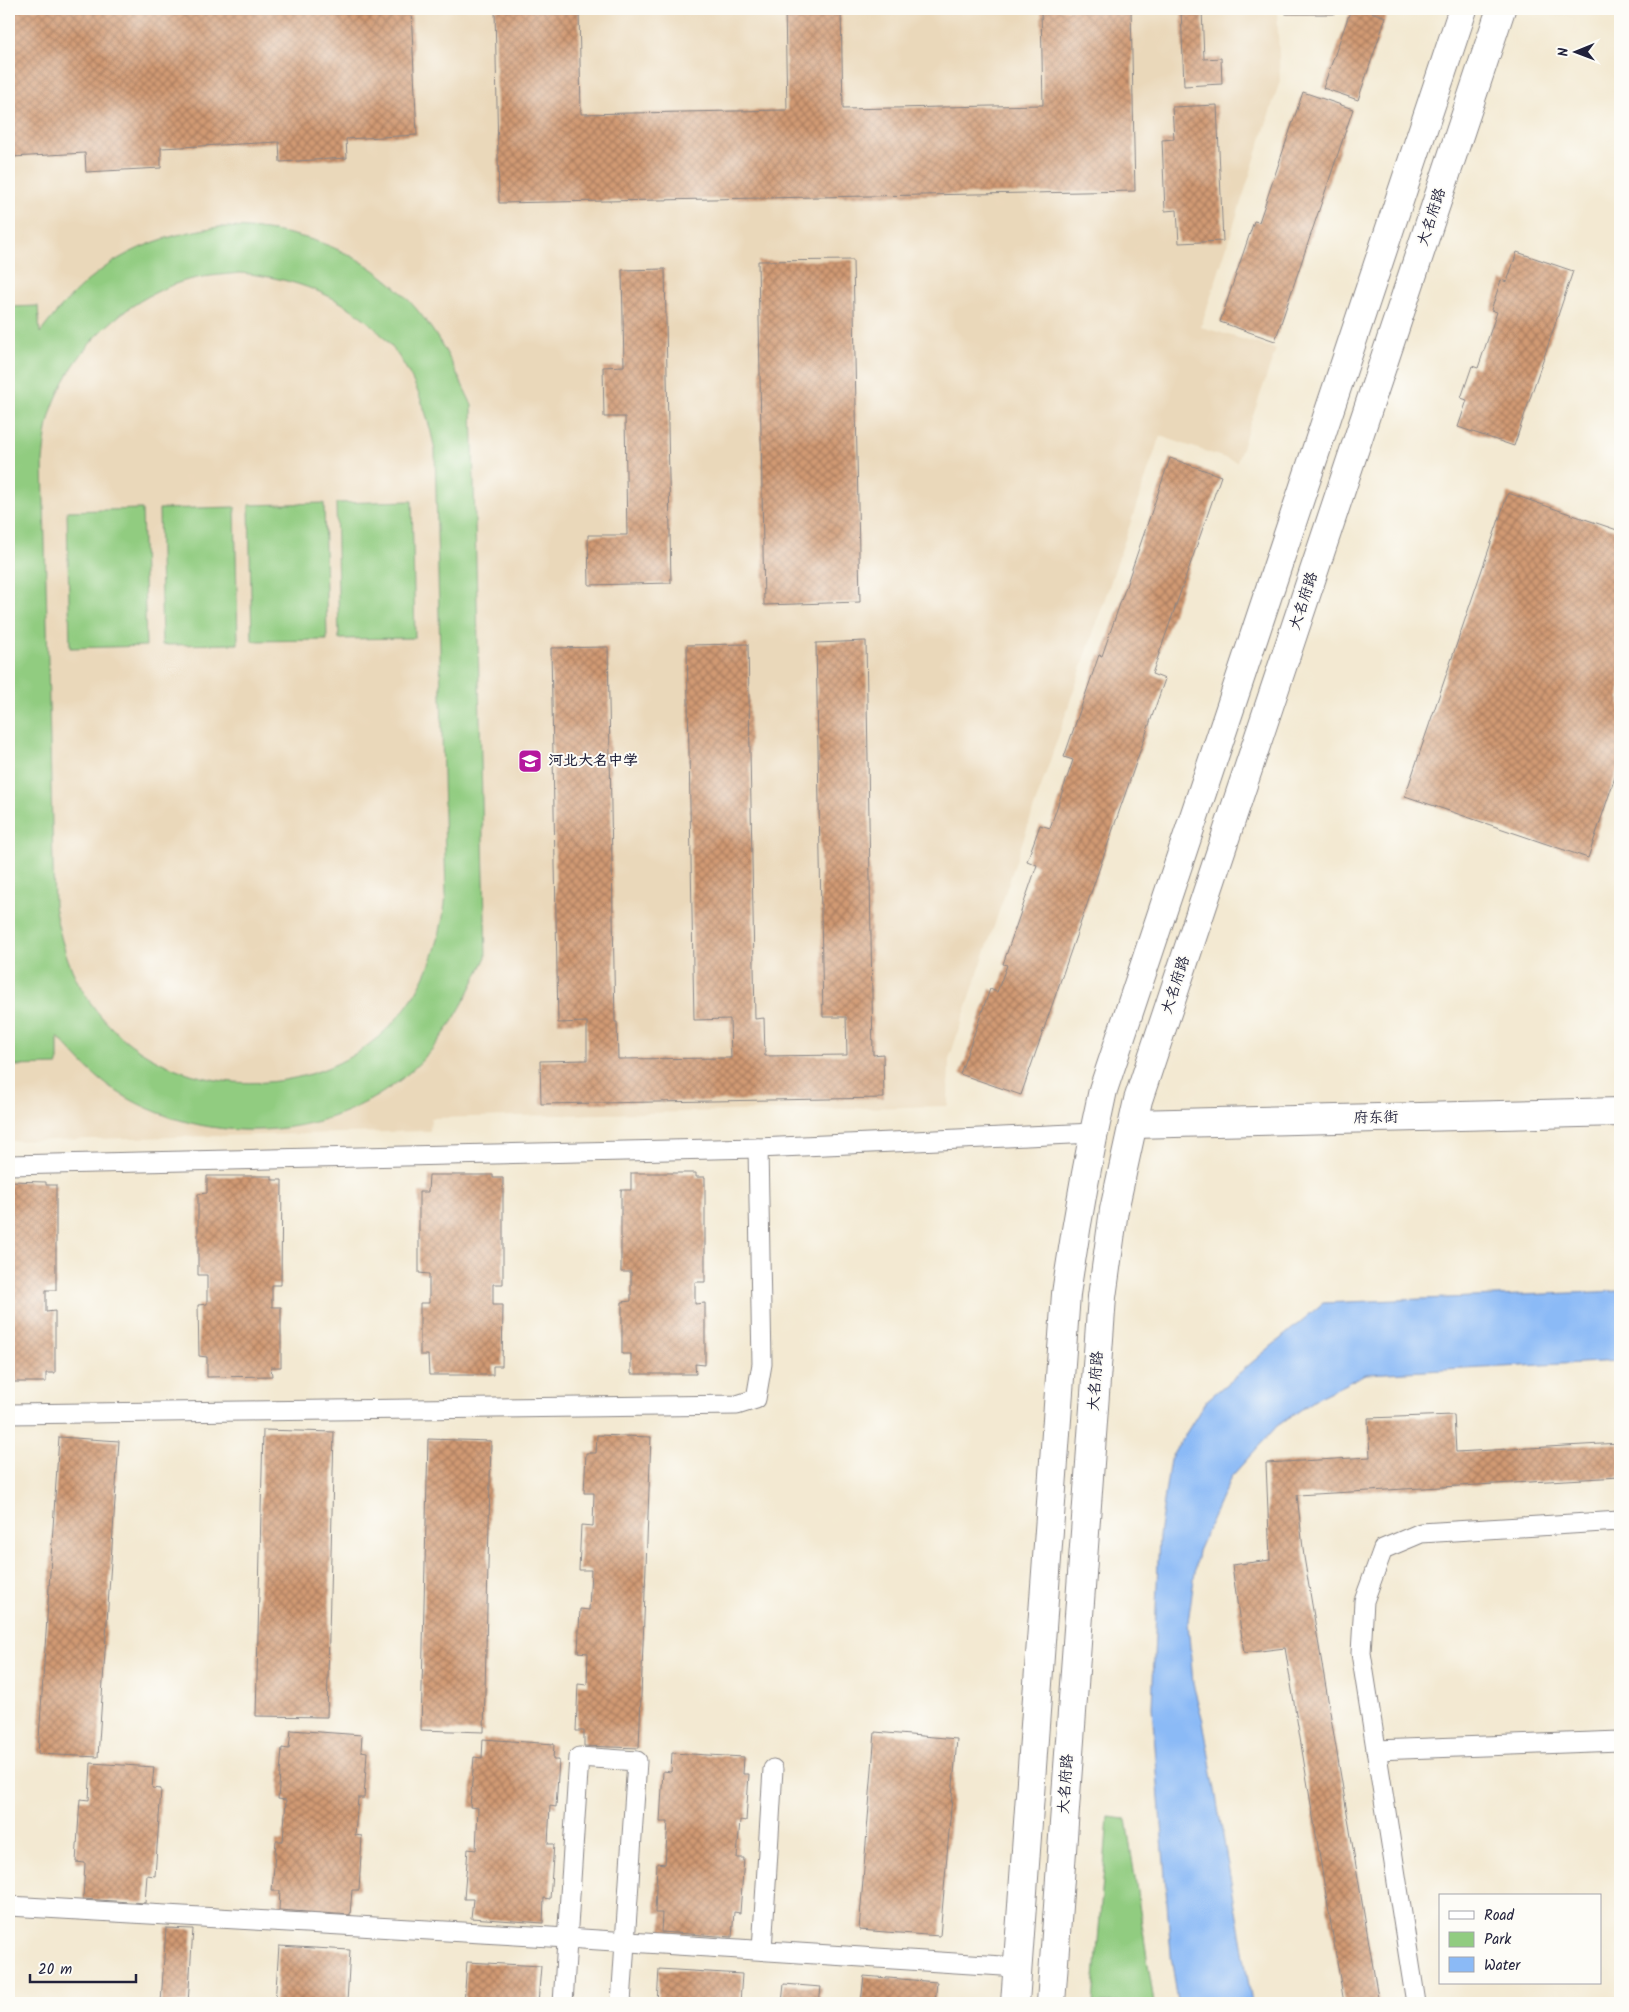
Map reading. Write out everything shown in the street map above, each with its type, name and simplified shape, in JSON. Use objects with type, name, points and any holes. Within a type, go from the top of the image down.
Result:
[{"type":"street","points":[[1015,2003],[1066,1294],[1079,1204],[1103,1090],[1463,9]]},
{"type":"street","name":"大名府路","points":[[1051,2003],[1102,1297],[1114,1210],[1138,1100],[1501,9]]},
{"type":"street","name":"府东街","points":[[1133,1124],[1620,1112]]},
{"type":"lane","points":[[9,1165],[758,1148],[1094,1133]]},
{"type":"lane","points":[[9,1414],[737,1405],[756,1399],[762,1364],[758,1148]]},
{"type":"lane","points":[[1416,2003],[1361,1653],[1364,1601],[1383,1549],[1421,1532],[1620,1521]]},
{"type":"lane","points":[[1376,1750],[1620,1741]]},
{"type":"lane","points":[[563,2003],[579,1757],[637,1761],[621,2003]]},
{"type":"lane","points":[[762,1950],[773,1769]]},
{"type":"lane","points":[[9,1906],[625,1941],[1018,1967]]},
{"type":"shaded area","name":"河北大名中学","points":[[9,9],[1277,9],[1280,81],[1201,327],[1276,349],[1237,462],[1160,436],[949,1059],[948,1106],[431,1118],[430,1131],[9,1141]]},
{"type":"green space","points":[[219,227],[252,228],[284,233],[313,240],[342,251],[368,266],[392,284],[415,307],[440,342],[472,405],[486,957],[446,1032],[428,1054],[395,1084],[358,1106],[318,1121],[275,1129],[232,1129],[189,1123],[148,1108],[103,1082],[58,1037],[58,1065],[9,1066],[9,307],[38,306],[40,333],[78,290],[97,273],[118,259],[140,248],[163,239]],"holes":[[[241,273],[280,279],[315,290],[345,305],[372,325],[394,350],[412,379],[425,413],[435,451],[446,896],[441,927],[433,956],[420,985],[403,1011],[369,1044],[329,1067],[284,1080],[238,1082],[193,1075],[150,1057],[113,1029],[83,991],[65,950],[54,906],[43,461],[50,416],[64,381],[90,344],[122,314],[160,290],[196,278]]]},
{"type":"green space","points":[[412,501],[415,638],[339,639],[336,503]]},
{"type":"green space","points":[[324,503],[327,640],[252,641],[249,505]]},
{"type":"green space","points":[[235,507],[238,644],[162,645],[159,509]]},
{"type":"green space","points":[[142,509],[146,646],[70,648],[67,511]]},
{"type":"green space","points":[[1108,1817],[1126,1819],[1154,2003],[1093,2003]]},
{"type":"water","points":[[1620,1291],[1620,1361],[1366,1374],[1321,1396],[1277,1426],[1231,1477],[1198,1551],[1188,1622],[1193,1684],[1203,1721],[1252,2003],[1178,2003],[1171,1955],[1152,1707],[1159,1536],[1170,1459],[1206,1401],[1323,1303]]},
{"type":"building","points":[[9,9],[411,9],[417,135],[346,139],[347,158],[280,162],[279,142],[161,148],[161,168],[86,172],[85,153],[12,157],[9,102]]},
{"type":"building","points":[[495,9],[579,9],[581,114],[787,110],[785,9],[841,9],[843,109],[1043,105],[1041,9],[1131,9],[1135,191],[499,203]]},
{"type":"building","points":[[1181,9],[1202,9],[1204,59],[1221,58],[1222,84],[1184,86]]},
{"type":"building","points":[[1286,9],[1334,9],[1334,14],[1286,14]]},
{"type":"building","points":[[1351,9],[1362,9],[1386,17],[1358,100],[1323,88]]},
{"type":"building","points":[[1303,92],[1353,109],[1275,341],[1220,322],[1254,221],[1259,222]]},
{"type":"building","points":[[1217,105],[1223,241],[1179,243],[1177,210],[1165,211],[1162,140],[1174,139],[1172,107]]},
{"type":"building","points":[[1517,252],[1573,271],[1514,446],[1458,427],[1467,400],[1461,398],[1472,366],[1478,368],[1497,312],[1491,310],[1501,280],[1507,282]]},
{"type":"building","points":[[853,260],[860,602],[764,605],[758,261]]},
{"type":"building","points":[[665,269],[671,583],[589,585],[588,535],[627,535],[625,417],[604,417],[603,367],[624,366],[622,270]]},
{"type":"building","points":[[1170,458],[1221,476],[1152,674],[1165,679],[1021,1095],[960,1074],[990,989],[997,992],[1007,965],[1003,964],[1037,865],[1027,861],[1040,825],[1050,828],[1073,760],[1064,757],[1099,655],[1102,656]]},
{"type":"building","points":[[1508,493],[1620,531],[1620,762],[1588,858],[1405,796]]},
{"type":"building","points":[[866,641],[873,1055],[883,1054],[884,1098],[541,1104],[540,1061],[587,1060],[587,1022],[558,1023],[551,648],[608,647],[615,1022],[617,1022],[618,1059],[731,1058],[730,1019],[694,1020],[687,645],[748,644],[755,1019],[764,1018],[765,1056],[847,1055],[846,1017],[823,1017],[816,643]]},
{"type":"building","points":[[631,1173],[696,1173],[696,1177],[705,1177],[705,1282],[695,1282],[695,1304],[705,1303],[705,1365],[695,1364],[696,1374],[631,1374],[631,1354],[622,1354],[622,1302],[631,1301],[631,1272],[621,1272],[621,1190],[631,1190]]},
{"type":"building","points":[[429,1175],[493,1175],[493,1178],[503,1178],[503,1284],[493,1284],[493,1305],[503,1305],[502,1366],[493,1366],[493,1375],[429,1375],[428,1355],[420,1355],[420,1303],[429,1303],[429,1274],[419,1273],[419,1192],[428,1192]]},
{"type":"building","points":[[207,1176],[272,1176],[272,1180],[282,1180],[281,1285],[272,1285],[272,1307],[281,1307],[281,1367],[271,1367],[272,1376],[207,1377],[207,1357],[199,1356],[198,1305],[207,1304],[207,1275],[198,1275],[198,1194],[207,1193]]},
{"type":"building","points":[[9,1181],[46,1182],[46,1185],[56,1185],[56,1290],[46,1290],[46,1312],[55,1311],[55,1373],[46,1373],[46,1382],[9,1382]]},
{"type":"building","points":[[1454,1415],[1456,1452],[1620,1443],[1620,1477],[1297,1495],[1304,1557],[1379,2003],[1344,2003],[1285,1648],[1244,1653],[1232,1565],[1270,1560],[1266,1463],[1370,1457],[1368,1418]]},
{"type":"building","points":[[263,1430],[334,1432],[327,1717],[256,1716]]},
{"type":"building","points":[[597,1435],[651,1437],[639,1748],[584,1746],[584,1731],[576,1731],[578,1684],[587,1685],[588,1653],[578,1652],[580,1609],[589,1610],[591,1570],[579,1570],[581,1525],[593,1526],[594,1493],[584,1493],[586,1453],[596,1453]]},
{"type":"building","points":[[59,1437],[119,1441],[98,1757],[38,1754]]},
{"type":"building","points":[[428,1439],[491,1441],[484,1732],[421,1730]]},
{"type":"building","points":[[291,1730],[362,1735],[361,1751],[367,1752],[364,1798],[358,1798],[355,1835],[362,1836],[359,1890],[352,1890],[350,1915],[279,1910],[280,1891],[272,1891],[276,1841],[283,1841],[286,1800],[278,1799],[282,1748],[289,1749]]},
{"type":"building","points":[[875,1732],[957,1739],[940,1936],[859,1930]]},
{"type":"building","points":[[483,1739],[554,1744],[553,1760],[559,1760],[556,1807],[550,1806],[548,1844],[554,1844],[550,1899],[544,1898],[543,1923],[471,1918],[473,1899],[464,1899],[468,1849],[476,1850],[478,1808],[470,1807],[474,1757],[482,1758]]},
{"type":"building","points":[[672,1753],[744,1757],[743,1774],[749,1774],[746,1821],[740,1820],[737,1858],[744,1858],[740,1913],[734,1912],[732,1937],[661,1932],[662,1913],[655,1913],[657,1863],[665,1864],[668,1822],[660,1822],[663,1771],[671,1772]]},
{"type":"building","points":[[91,1763],[154,1767],[152,1788],[161,1789],[155,1876],[147,1875],[145,1903],[83,1899],[85,1863],[76,1862],[80,1799],[89,1800]]},
{"type":"building","points":[[166,1928],[193,1929],[188,2003],[161,2003]]},
{"type":"building","points":[[279,1946],[350,1950],[347,2003],[275,2003]]},
{"type":"building","points":[[467,1962],[541,1966],[538,2003],[464,2003]]},
{"type":"building","points":[[659,1969],[742,1974],[740,2003],[657,2003]]},
{"type":"building","points":[[864,1976],[937,1982],[935,2003],[861,2003]]},
{"type":"building","points":[[784,1984],[821,1987],[819,2003],[782,2003]]},
{"type":"place","name":"河北大名中学","points":[[530,761]]}]
